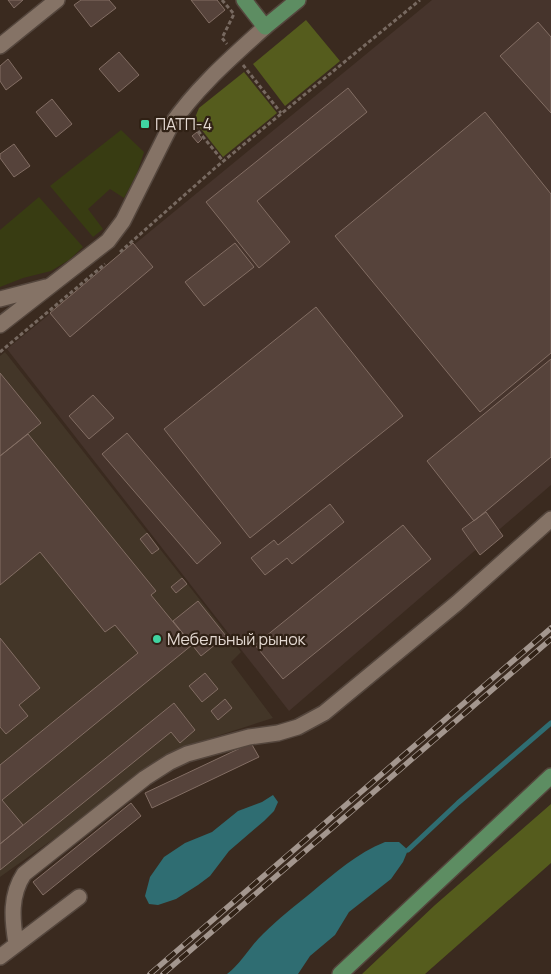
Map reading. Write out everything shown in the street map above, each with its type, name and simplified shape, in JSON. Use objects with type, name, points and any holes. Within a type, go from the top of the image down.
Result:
[{"type":"main road","points":[[244,0],[265,27],[298,0]]},
{"type":"main road","points":[[340,974],[551,776]]},
{"type":"street","points":[[0,46],[58,0]]},
{"type":"street","points":[[0,325],[108,241],[124,221],[171,125],[179,113],[211,76],[265,27]]},
{"type":"street","points":[[0,299],[52,285]]},
{"type":"street","points":[[16,944],[12,918],[17,885],[24,874],[109,805],[145,778],[187,754],[249,737],[278,733],[298,727],[324,713],[457,603],[551,519]]},
{"type":"street","points":[[0,957],[79,897]]},
{"type":"path","points":[[222,0],[234,14],[222,38],[281,113]]},
{"type":"path","points":[[114,257],[223,161],[420,0]]},
{"type":"path","points":[[194,126],[223,161]]},
{"type":"path","points":[[0,352],[107,263]]},
{"type":"shaded area","name":"ПАТП-4","points":[[432,0],[551,0],[551,485],[289,711],[7,349]]},
{"type":"shaded area","points":[[5,352],[241,652],[231,662],[273,718],[183,747],[0,877],[0,356]]},
{"type":"green space","points":[[306,20],[340,61],[285,106],[253,64]]},
{"type":"green space","points":[[244,72],[277,113],[223,157],[194,120],[199,108]]},
{"type":"green space","points":[[121,130],[144,152],[137,173],[124,198],[110,189],[88,209],[103,229],[93,237],[50,186]]},
{"type":"green space","points":[[39,197],[83,247],[69,260],[51,271],[23,278],[0,287],[0,230]]},
{"type":"green space","points":[[551,804],[551,863],[425,974],[362,974],[435,905]]},
{"type":"water","points":[[273,795],[278,802],[274,811],[229,851],[210,876],[176,899],[158,905],[149,904],[145,896],[150,877],[164,857],[185,843],[212,832],[238,811],[262,802]]},
{"type":"water","points":[[385,842],[399,842],[408,850],[403,862],[391,879],[349,912],[335,935],[310,956],[298,974],[227,974],[237,965],[258,939],[287,912],[347,864]]},
{"type":"building","points":[[8,0],[23,0],[14,8]]},
{"type":"building","points":[[81,0],[109,0],[116,8],[91,27],[74,5]]},
{"type":"building","points":[[191,0],[217,0],[225,10],[209,23]]},
{"type":"building","points":[[538,22],[551,37],[551,113],[500,56]]},
{"type":"building","points":[[119,52],[139,75],[119,92],[99,69]]},
{"type":"building","points":[[8,59],[22,78],[6,90],[0,81],[0,66]]},
{"type":"building","points":[[348,88],[367,112],[257,201],[290,242],[259,268],[206,202]]},
{"type":"building","points":[[52,99],[72,124],[56,137],[36,112]]},
{"type":"building","points":[[485,112],[551,194],[551,353],[480,412],[335,236]]},
{"type":"building","points":[[197,132],[202,139],[198,143],[192,136]]},
{"type":"building","points":[[14,144],[30,166],[14,177],[0,158],[0,154]]},
{"type":"building","points":[[133,243],[153,267],[70,337],[50,313]]},
{"type":"building","points":[[235,243],[254,267],[204,306],[185,282]]},
{"type":"building","points":[[316,307],[403,416],[250,538],[164,429]]},
{"type":"building","points":[[551,359],[551,457],[474,521],[427,461]]},
{"type":"building","points":[[0,373],[41,423],[0,456]]},
{"type":"building","points":[[93,395],[114,418],[89,439],[69,416]]},
{"type":"building","points":[[127,433],[221,543],[197,564],[102,454]]},
{"type":"building","name":"Мебельный рынок","points":[[28,434],[156,591],[151,595],[192,645],[2,800],[23,825],[0,844],[0,765],[138,653],[115,625],[105,632],[40,552],[0,585],[0,456]]},
{"type":"building","points":[[330,504],[344,522],[292,564],[287,558],[265,575],[251,558],[274,540],[278,545]]},
{"type":"building","points":[[486,512],[503,536],[480,555],[462,529]]},
{"type":"building","points":[[403,525],[431,559],[283,679],[255,645]]},
{"type":"building","points":[[147,533],[159,549],[152,554],[140,539]]},
{"type":"building","points":[[182,578],[187,584],[176,593],[171,587]]},
{"type":"building","points":[[198,601],[226,636],[201,656],[173,621]]},
{"type":"building","points":[[0,638],[40,688],[19,705],[28,716],[6,734],[0,727]]},
{"type":"building","points":[[205,673],[218,689],[202,702],[189,686]]},
{"type":"building","points":[[225,699],[232,708],[218,720],[211,711]]},
{"type":"building","points":[[174,703],[195,730],[180,743],[171,732],[0,870],[0,844]]},
{"type":"building","points":[[251,743],[259,757],[152,808],[145,793]]},
{"type":"building","points":[[131,803],[141,816],[43,895],[33,882]]},
{"type":"waterway","points":[[408,850],[458,803],[551,723]]},
{"type":"railway","points":[[150,974],[551,628]]},
{"type":"railway","points":[[163,974],[551,639]]},
{"type":"place","name":"ПАТП-4","points":[[145,124]]},
{"type":"place","name":"Мебельный рынок","points":[[157,639]]}]
